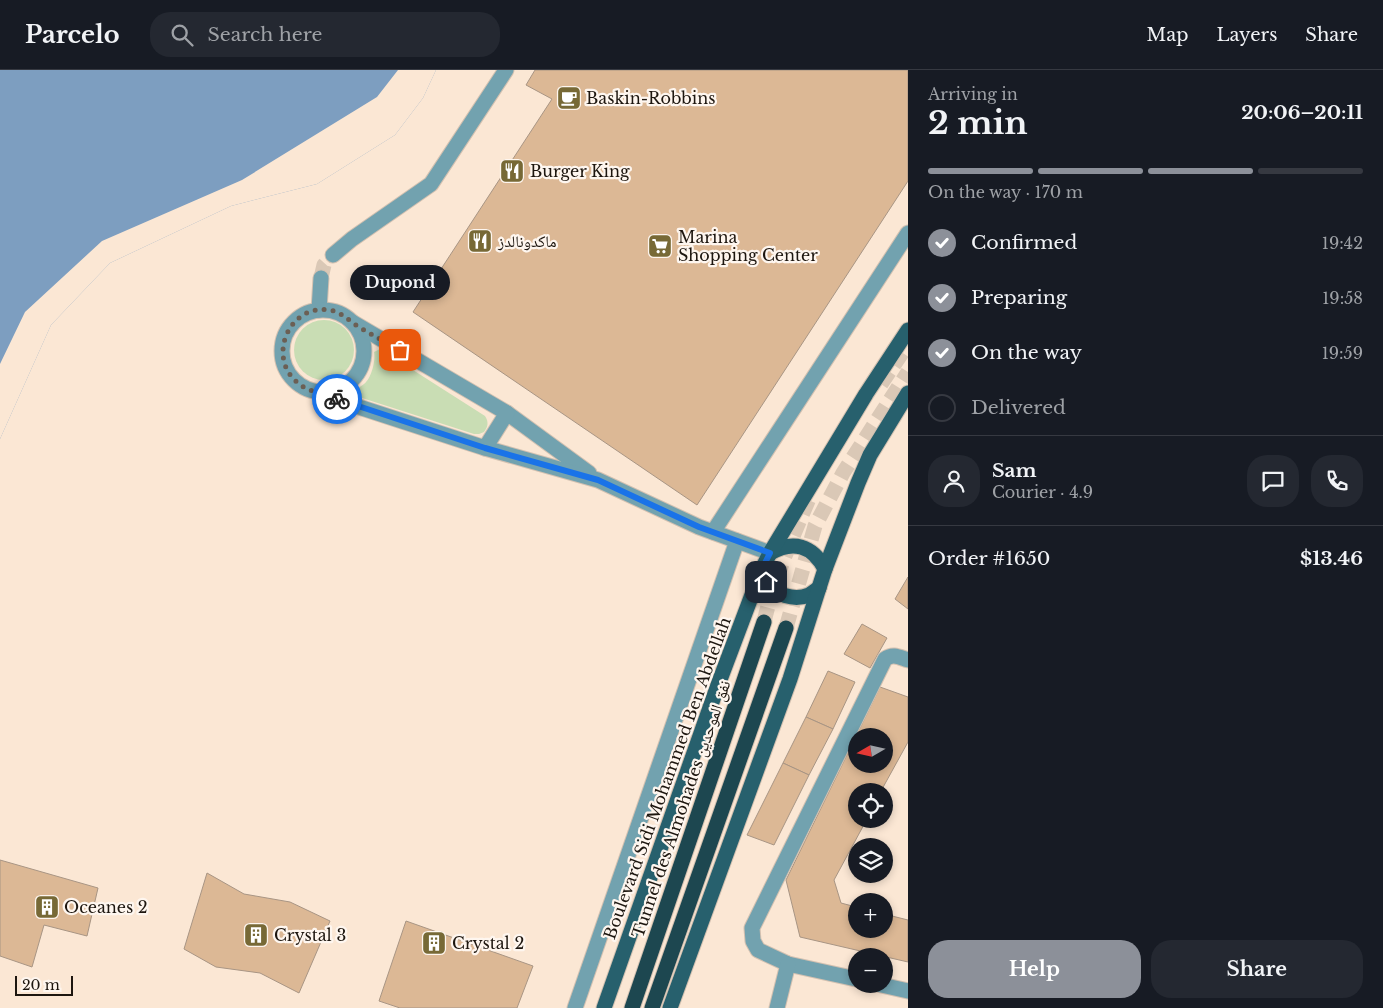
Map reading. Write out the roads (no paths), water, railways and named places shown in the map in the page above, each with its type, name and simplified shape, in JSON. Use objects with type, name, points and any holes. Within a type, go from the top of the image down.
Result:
[{"type":"highway","name":"Tunnel des Almohades نفق الموحدين","points":[[632,1008],[764,622]]},
{"type":"highway","points":[[652,1008],[786,628]]},
{"type":"main road","name":"Boulevard Sidi Mohammed Ben Abdellah","points":[[604,1008],[718,685],[761,571],[866,394],[908,330]]},
{"type":"main road","points":[[670,1008],[790,678],[825,569],[858,483],[870,455],[908,393]]},
{"type":"main road","points":[[770,553],[779,548],[801,547],[812,552],[820,559],[825,569]]},
{"type":"main road","points":[[761,571],[766,582],[775,591],[785,596],[797,598],[809,595],[819,588]]},
{"type":"street","points":[[333,254],[431,184],[506,70]]},
{"type":"street","points":[[713,532],[908,233]]},
{"type":"street","points":[[319,310],[320,278]]},
{"type":"street","points":[[598,480],[507,413],[352,322],[340,313],[329,310],[308,312],[291,325],[286,334],[282,356],[285,366],[290,376],[307,389],[485,448],[598,480],[699,527],[770,553]]},
{"type":"street","points":[[318,392],[328,392],[348,384],[361,367],[364,357],[362,336],[352,322]]},
{"type":"street","points":[[485,448],[507,413]]},
{"type":"street","points":[[575,1008],[737,541]]},
{"type":"street","points":[[848,977],[788,964],[758,950],[753,941],[752,928],[886,659],[894,655],[908,660]]},
{"type":"street","points":[[777,1008],[788,964]]},
{"type":"street","points":[[893,988],[908,991]]},
{"type":"water","points":[[0,70],[436,70],[423,98],[395,135],[317,184],[231,206],[110,263],[51,325],[0,439]]},
{"type":"tunnel","points":[[321,278],[324,265],[333,255]]},
{"type":"tunnel","points":[[881,384],[908,344]]},
{"type":"tunnel","points":[[786,628],[815,526],[843,473],[908,372]]},
{"type":"tunnel","points":[[764,622],[779,573],[811,494]]},
{"type":"place","name":"Baskin-Robbins","points":[[569,98]]},
{"type":"place","name":"Burger King","points":[[512,171]]},
{"type":"place","name":"ماكدونالدز","points":[[480,241]]},
{"type":"place","name":"Marina Shopping Center","points":[[660,246]]},
{"type":"place","name":"Dupond","points":[[400,350]]},
{"type":"place","name":"Oceanes 2","points":[[47,907]]},
{"type":"place","name":"Crystal 3","points":[[256,935]]},
{"type":"place","name":"Crystal 2","points":[[434,943]]}]
